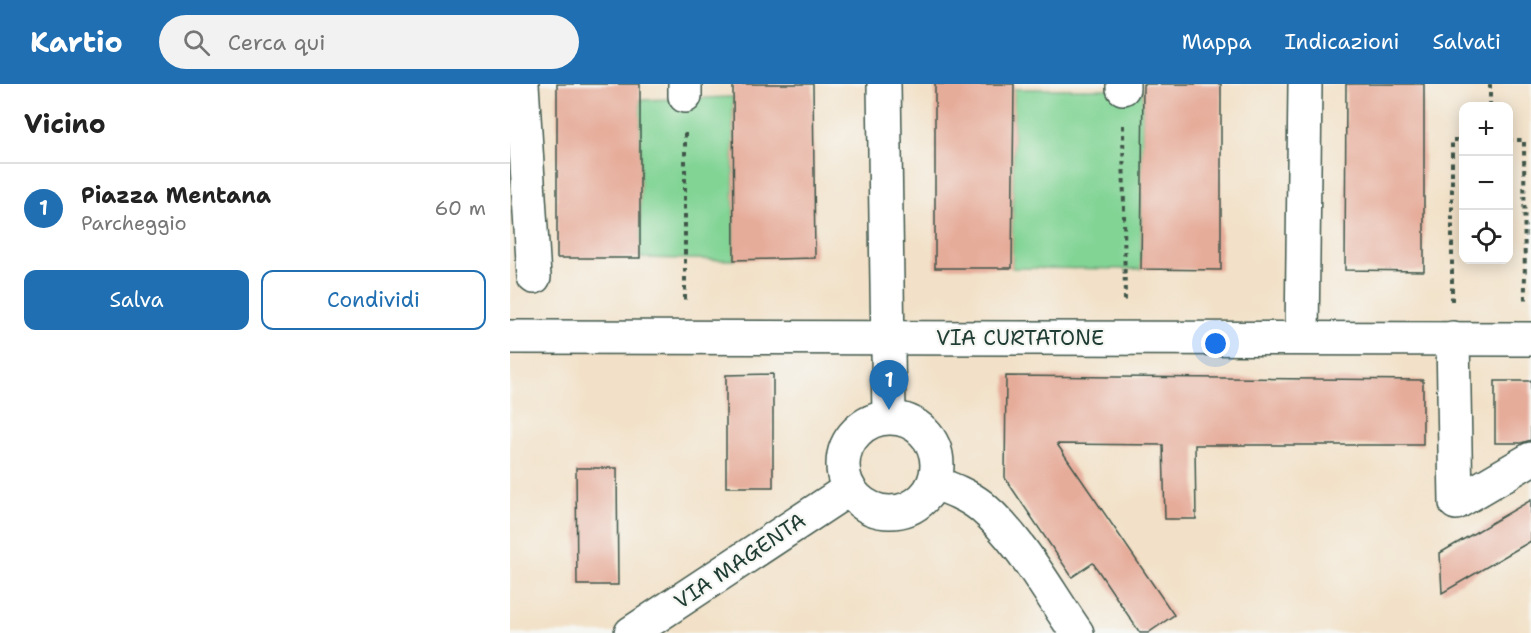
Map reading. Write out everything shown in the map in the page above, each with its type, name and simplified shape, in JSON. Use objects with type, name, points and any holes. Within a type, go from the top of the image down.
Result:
[{"type":"street","points":[[522,84],[534,277]]},
{"type":"street","points":[[884,84],[890,417]]},
{"type":"street","points":[[1302,338],[1305,85]]},
{"type":"street","name":"VIA CURTATONE","points":[[510,337],[1528,339]]},
{"type":"street","points":[[1453,338],[1456,503],[1531,459]]},
{"type":"street","points":[[890,417],[915,424],[928,435],[936,450],[938,466],[935,483],[921,501],[907,510],[890,513],[873,510],[859,502],[849,489],[842,470],[845,449],[853,435],[872,420],[890,417]]},
{"type":"street","points":[[935,483],[958,491],[996,520],[1013,539],[1077,633]]},
{"type":"street","name":"VIA MAGENTA","points":[[631,633],[849,489]]},
{"type":"path","points":[[1490,84],[1490,102]]},
{"type":"path","points":[[1123,86],[1125,338]]},
{"type":"path","points":[[685,90],[686,337]]},
{"type":"path","points":[[1453,338],[1452,140],[1459,141]]},
{"type":"path","points":[[1513,140],[1524,140],[1528,339]]},
{"type":"green space","points":[[1014,89],[1143,89],[1141,269],[1012,268]]},
{"type":"green space","points":[[733,97],[734,260],[640,258],[640,100]]},
{"type":"building","points":[[557,84],[640,84],[640,258],[557,258]]},
{"type":"building","points":[[733,84],[813,84],[815,258],[734,260]]},
{"type":"building","points":[[935,84],[1014,84],[1012,268],[935,268]]},
{"type":"building","points":[[1143,84],[1221,84],[1221,270],[1141,269]]},
{"type":"building","points":[[1346,84],[1424,84],[1424,271],[1345,270]]},
{"type":"building","points":[[773,374],[773,487],[726,487],[726,375]]},
{"type":"building","points":[[1006,376],[1423,380],[1423,445],[1195,445],[1196,519],[1165,519],[1163,445],[1057,444],[1174,615],[1148,633],[1140,633],[1093,563],[1072,577],[1005,478]]},
{"type":"building","points":[[1495,381],[1531,381],[1531,440],[1521,443],[1495,443]]},
{"type":"building","points":[[576,468],[617,468],[618,585],[577,585]]},
{"type":"building","points":[[1531,500],[1531,541],[1442,593],[1440,553]]},
{"type":"place","name":"Piazza Mentana","points":[[889,410]]}]
